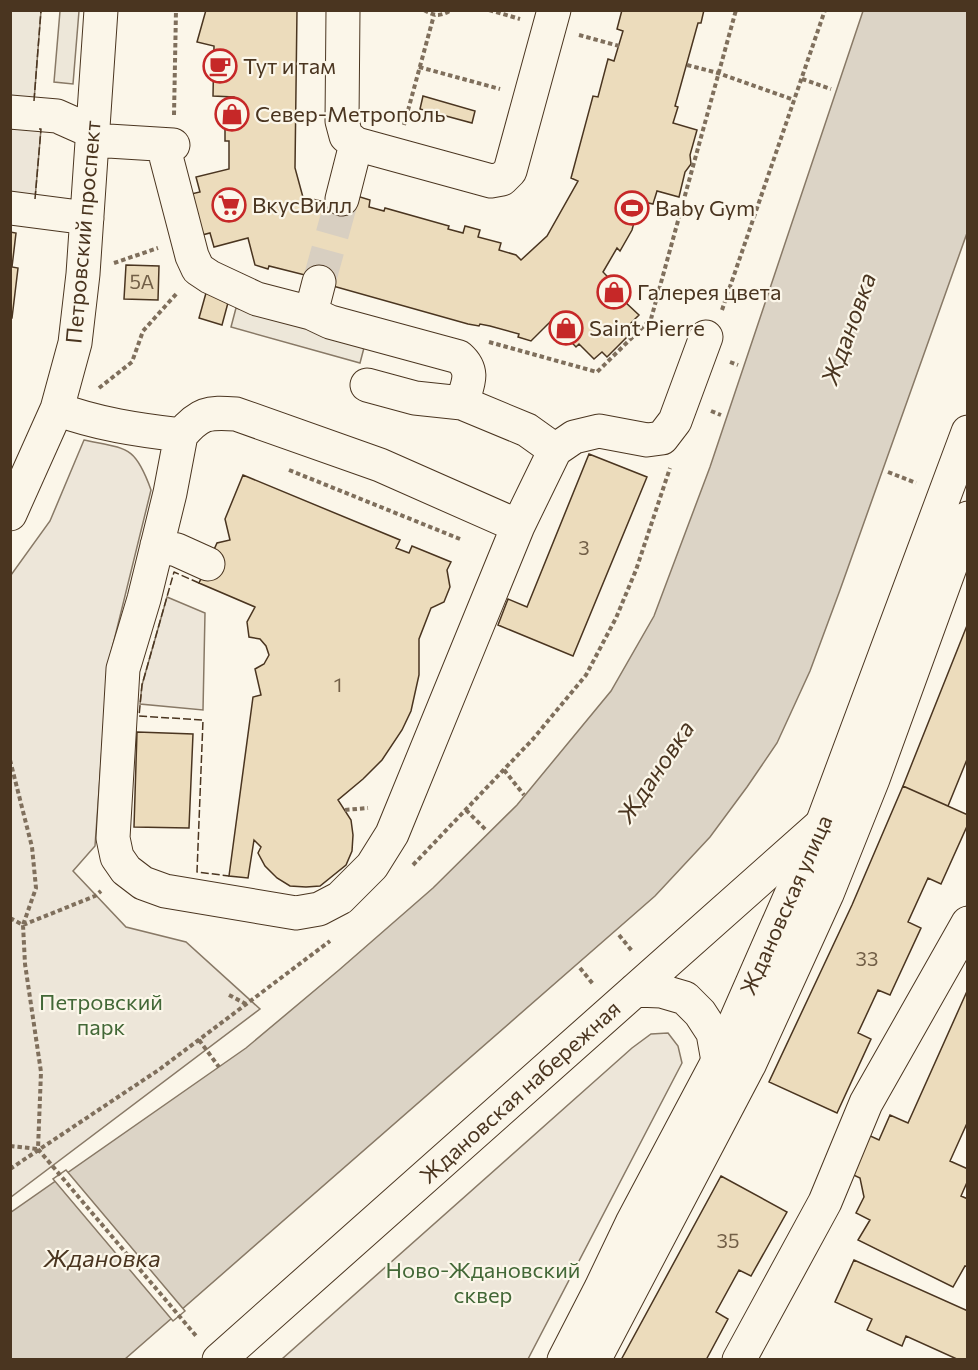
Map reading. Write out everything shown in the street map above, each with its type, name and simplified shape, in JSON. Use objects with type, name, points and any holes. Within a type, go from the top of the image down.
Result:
[{"type":"main road","name":"Петровский проспект","points":[[10,514],[57,409],[75,343],[83,274],[101,10]]},
{"type":"main road","points":[[343,10],[342,121],[346,135],[357,144],[491,181],[502,179],[510,171],[554,10]]},
{"type":"main road","points":[[10,112],[57,116],[93,136],[168,145],[187,237],[198,269],[257,299],[310,313],[330,322],[459,357],[468,364],[469,375],[462,403]]},
{"type":"main road","points":[[342,199],[357,144]]},
{"type":"main road","points":[[10,208],[87,218]]},
{"type":"main road","points":[[310,313],[319,282]]},
{"type":"main road","points":[[518,525],[380,465],[236,414],[214,413],[195,418],[181,435],[158,545],[123,669],[113,838],[117,857],[126,870],[143,883],[165,891],[296,914],[319,909],[340,898],[372,866],[392,834],[518,525],[555,450],[574,437],[599,431],[647,440],[662,438],[675,421],[706,337]]},
{"type":"main road","points":[[367,385],[415,398],[462,403],[527,430],[555,450]]},
{"type":"main road","points":[[57,409],[121,428],[181,435]]},
{"type":"main road","name":"Ждановская улица","points":[[564,1359],[717,1061],[822,824],[968,432]]},
{"type":"main road","name":"Ждановская улица","points":[[594,1359],[750,1063],[827,894],[873,779],[968,518]]},
{"type":"main road","points":[[158,545],[177,550],[208,564]]},
{"type":"main road","name":"Ждановская набережная","points":[[207,1348],[635,990],[822,824]]},
{"type":"main road","points":[[739,1359],[825,1202],[866,1102],[968,923]]},
{"type":"main road","points":[[635,990],[661,991],[685,998],[700,1013],[713,1033],[717,1061]]},
{"type":"path","points":[[168,145],[176,10]]},
{"type":"path","points":[[424,10],[434,15],[443,15],[451,10]]},
{"type":"path","points":[[486,342],[597,372],[651,319],[735,10]]},
{"type":"path","points":[[706,337],[717,323],[825,10]]},
{"type":"path","points":[[395,154],[434,15]]},
{"type":"path","points":[[687,65],[718,73],[794,100]]},
{"type":"path","points":[[419,67],[530,98]]},
{"type":"path","points":[[802,79],[831,89]]},
{"type":"path","points":[[83,274],[187,237]]},
{"type":"path","points":[[96,390],[132,362],[143,331],[198,269]]},
{"type":"path","points":[[279,466],[461,539]]},
{"type":"path","points":[[888,472],[904,478]]},
{"type":"path","points":[[10,760],[32,847],[36,888],[22,925],[25,964],[41,1072],[38,1149],[207,1348]]},
{"type":"path","points":[[504,770],[524,795]]},
{"type":"path","points":[[466,810],[487,831]]},
{"type":"path","points":[[22,925],[95,896],[126,870]]},
{"type":"path","points":[[10,918],[22,925]]},
{"type":"path","points":[[619,935],[631,950]]},
{"type":"path","points":[[580,968],[592,983]]},
{"type":"path","points":[[229,995],[247,1005]]},
{"type":"path","points":[[199,1040],[219,1067]]},
{"type":"path","points":[[10,1146],[38,1149]]},
{"type":"path","points":[[10,1169],[38,1149]]},
{"type":"green space","points":[[15,127],[41,129],[35,199],[11,197],[11,130]]},
{"type":"green space","name":"Петровский парк","points":[[84,440],[128,451],[140,464],[151,490],[108,665],[95,846],[73,871],[126,927],[186,942],[260,1009],[11,1197],[11,575],[50,521]]},
{"type":"green space","points":[[167,597],[205,613],[203,710],[140,704],[142,685]]},
{"type":"green space","name":"Ново-Ждановский сквер","points":[[668,1033],[678,1046],[682,1063],[528,1359],[282,1359],[632,1048],[651,1034]]},
{"type":"shaded area","points":[[10,11],[41,11],[34,101],[11,99]]},
{"type":"shaded area","points":[[60,11],[79,11],[73,84],[54,82]]},
{"type":"shaded area","points":[[236,308],[365,344],[360,363],[231,327]]},
{"type":"water","name":"Ждановка","points":[[863,11],[967,11],[967,233],[810,671],[777,743],[710,837],[655,896],[125,1359],[11,1359],[10,1213],[246,1048],[339,970],[433,888],[517,805],[611,691],[654,616],[710,467]]},
{"type":"pier","points":[[66,1170],[185,1311],[173,1321],[53,1179]]},
{"type":"building","points":[[206,10],[297,10],[295,168],[304,201],[312,199],[329,203],[357,196],[370,200],[369,207],[384,211],[385,208],[449,226],[448,229],[463,233],[465,226],[480,230],[478,237],[501,243],[499,250],[516,255],[521,260],[547,236],[578,181],[571,178],[593,96],[598,97],[608,59],[614,61],[623,31],[617,29],[622,10],[704,10],[701,23],[698,23],[675,106],[678,107],[673,123],[697,130],[690,155],[691,164],[685,172],[679,197],[657,191],[653,204],[640,201],[632,230],[620,251],[617,248],[603,272],[627,297],[623,300],[639,315],[631,323],[636,328],[607,357],[602,352],[594,359],[579,344],[576,347],[551,321],[531,341],[518,337],[519,334],[480,324],[479,326],[468,324],[308,279],[309,276],[269,266],[268,269],[255,265],[248,238],[214,247],[210,233],[202,235],[191,194],[200,192],[196,177],[229,169],[229,141],[225,141],[225,124],[229,113],[234,112],[234,97],[213,96],[214,46],[197,42]]},
{"type":"building","points":[[423,96],[475,111],[472,123],[420,109]]},
{"type":"building","points":[[10,232],[16,233],[12,267],[18,268],[12,318],[10,318]]},
{"type":"building","points":[[126,265],[159,266],[158,300],[124,299]]},
{"type":"building","points":[[206,293],[229,299],[222,325],[199,318]]},
{"type":"building","points":[[589,454],[647,477],[573,656],[498,625],[508,599],[527,607]]},
{"type":"building","points":[[243,475],[400,540],[396,548],[409,553],[412,546],[451,562],[447,570],[450,587],[444,602],[431,608],[419,639],[419,675],[411,711],[402,730],[382,760],[338,800],[351,820],[352,851],[346,865],[320,886],[290,886],[277,878],[265,866],[258,853],[261,847],[254,840],[248,878],[229,876],[253,697],[261,695],[255,669],[264,664],[269,655],[260,639],[249,637],[247,622],[255,607],[199,583],[217,543],[230,540],[225,519]]},
{"type":"building","points":[[968,623],[968,757],[948,806],[903,786]]},
{"type":"building","points":[[137,732],[193,734],[189,828],[134,827]]},
{"type":"building","points":[[903,786],[968,815],[968,824],[941,884],[928,878],[908,922],[921,928],[890,995],[878,990],[858,1033],[871,1039],[837,1113],[769,1082],[852,905]]},
{"type":"building","points":[[968,989],[968,1121],[950,1161],[968,1169],[968,1180],[961,1196],[968,1199],[968,1267],[965,1266],[953,1287],[858,1240],[870,1220],[856,1213],[864,1197],[860,1178],[847,1172],[864,1133],[879,1140],[890,1115],[908,1123]]},
{"type":"building","points":[[721,1176],[787,1212],[751,1276],[739,1270],[716,1312],[728,1319],[706,1360],[621,1360]]},
{"type":"building","points":[[854,1260],[968,1311],[968,1360],[959,1360],[906,1336],[902,1346],[867,1330],[872,1319],[835,1302]]},
{"type":"tunnel","points":[[319,282],[342,199]]},
{"type":"fence","points":[[34,101],[41,10]]},
{"type":"fence","points":[[35,199],[41,129],[39,129]]},
{"type":"fence","points":[[199,583],[174,572],[142,685],[139,716],[203,720],[197,872],[229,876]]},
{"type":"place","name":"Тут и там","points":[[220,66]]},
{"type":"place","name":"Север-Метрополь","points":[[232,114]]},
{"type":"place","name":"ВкусВилл","points":[[229,205]]},
{"type":"place","name":"Baby Gym","points":[[632,208]]},
{"type":"place","name":"Галерея цвета","points":[[614,292]]},
{"type":"place","name":"Saint Pierre","points":[[566,328]]}]
